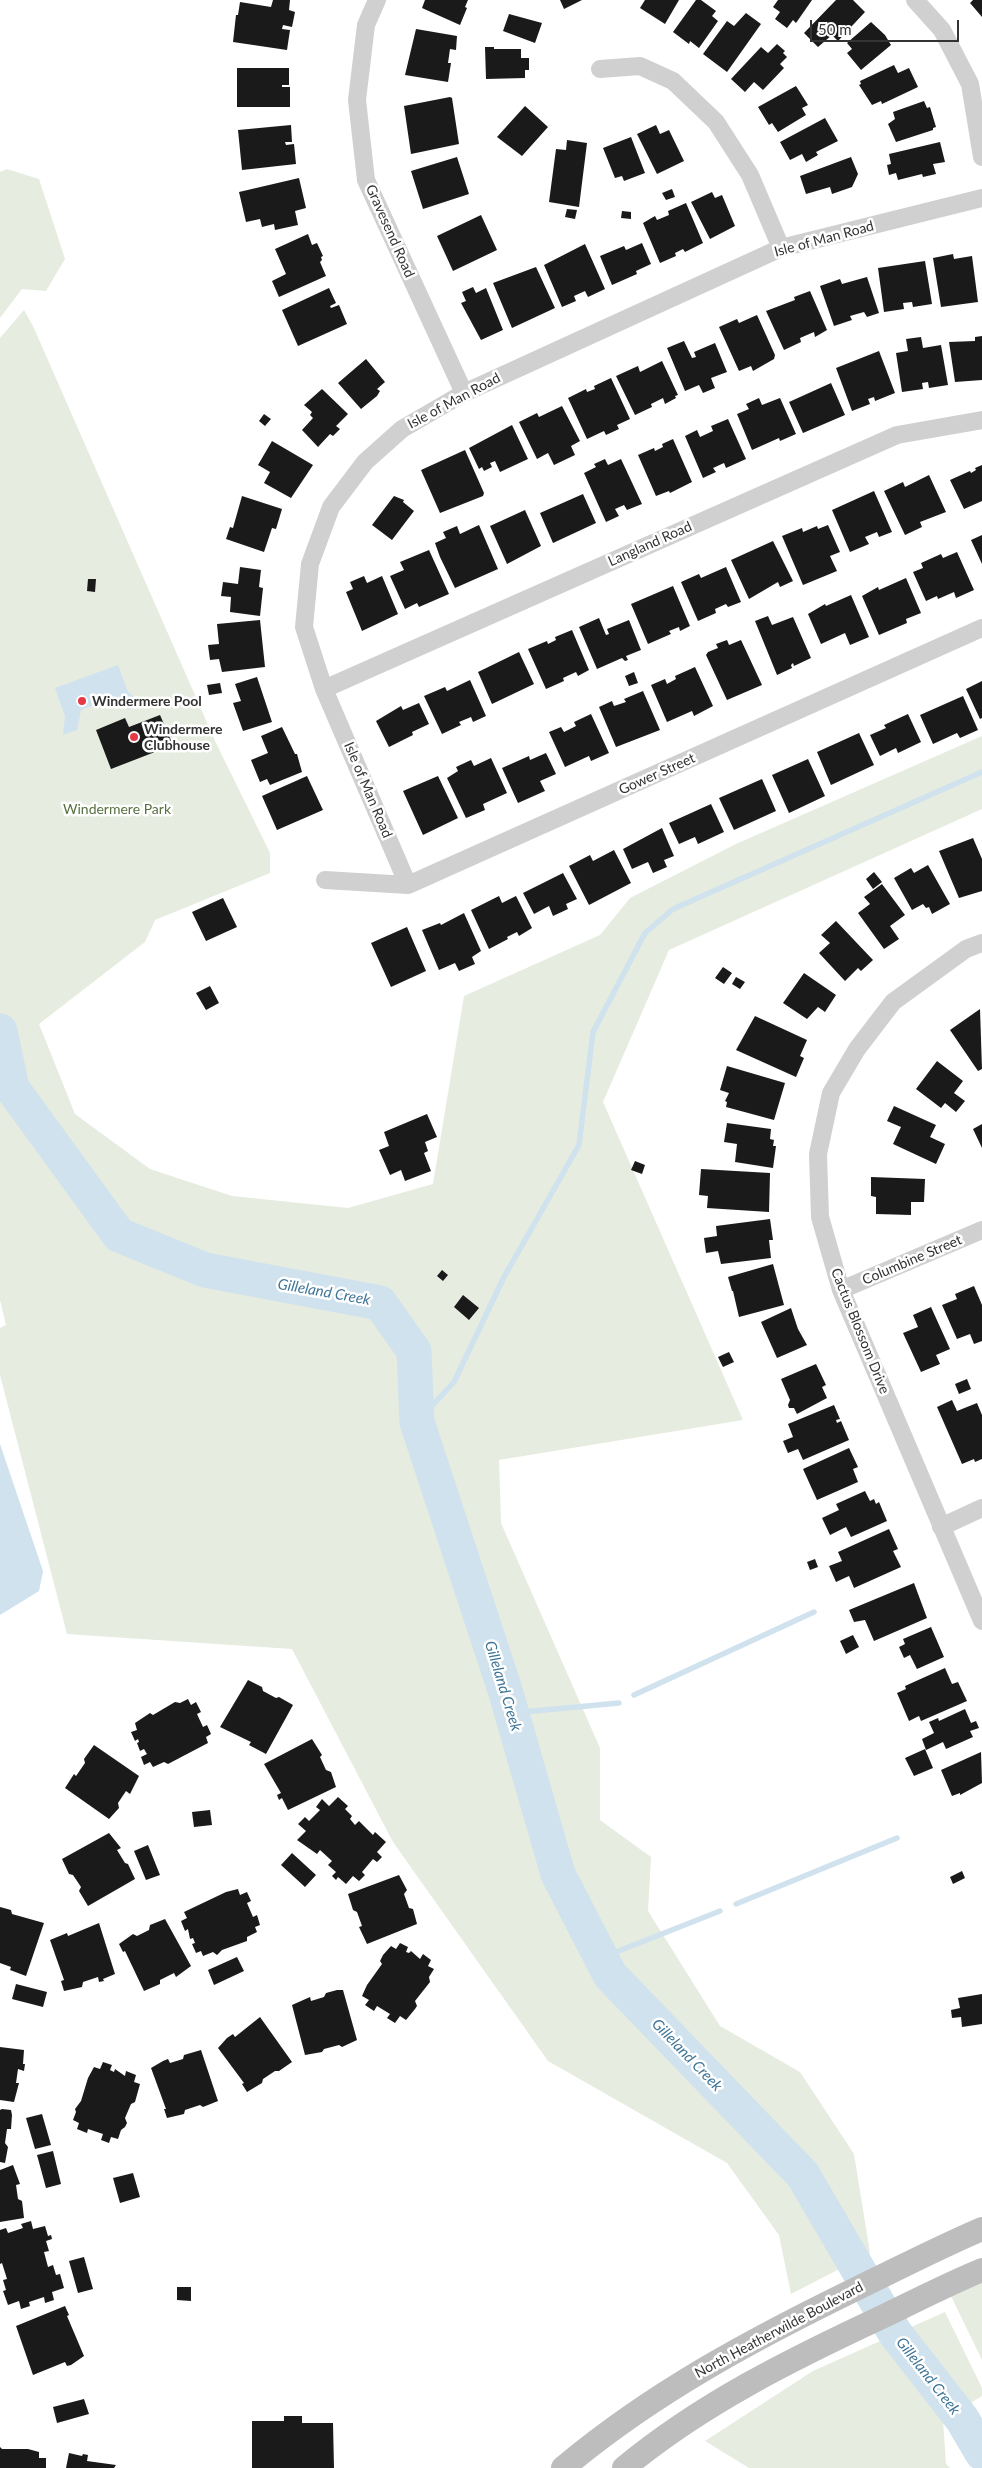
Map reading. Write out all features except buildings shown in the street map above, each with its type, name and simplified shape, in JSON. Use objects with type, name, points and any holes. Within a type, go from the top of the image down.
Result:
[{"type":"main road","name":"North Heatherwilde Boulevard","points":[[563,2468],[590,2457],[698,2371],[790,2321],[982,2229]]},
{"type":"main road","points":[[624,2468],[654,2444],[727,2397],[817,2347],[980,2271]]},
{"type":"street","name":"Gravesend Road","points":[[377,0],[366,24],[357,100],[366,180],[464,394]]},
{"type":"street","points":[[915,0],[942,30],[970,84],[982,157]]},
{"type":"street","points":[[600,69],[640,66],[673,81],[716,122],[750,176],[781,248]]},
{"type":"street","name":"Isle of Man Road","points":[[408,885],[324,689],[304,627],[310,564],[331,507],[365,462],[402,429],[464,394],[781,248],[982,198]]},
{"type":"street","name":"Langland Road","points":[[324,689],[897,435],[982,420]]},
{"type":"street","name":"Gower Street","points":[[325,880],[408,885],[982,628]]},
{"type":"street","name":"Cactus Blossom Drive","points":[[982,943],[966,950],[893,1002],[857,1049],[831,1093],[818,1154],[820,1217],[841,1290],[940,1527],[982,1621]]},
{"type":"street","name":"Columbine Street","points":[[841,1290],[982,1230]]},
{"type":"street","points":[[940,1527],[982,1508]]},
{"type":"green space","points":[[7,169],[39,179],[65,259],[46,291],[22,289],[0,318],[0,172]]},
{"type":"green space","name":"Windermere Park","points":[[24,310],[33,326],[216,743],[270,853],[270,873],[155,920],[145,942],[39,1024],[75,1114],[150,1169],[232,1196],[348,1208],[433,1184],[464,996],[600,935],[630,898],[736,844],[982,736],[982,809],[669,950],[603,1102],[743,1420],[499,1460],[501,1523],[600,1748],[600,1820],[651,1857],[648,1911],[720,2026],[800,2072],[854,2154],[870,2253],[791,2294],[779,2235],[727,2163],[548,2061],[393,1842],[292,1649],[67,1634],[0,1375],[0,1328],[6,1325],[0,1300],[0,1056],[11,1044],[4,1022],[0,1024],[0,338]]},
{"type":"green space","points":[[982,2283],[982,2360],[951,2296]]},
{"type":"green space","points":[[945,2312],[982,2388],[982,2396],[943,2420],[946,2464],[950,2468],[749,2468],[705,2441],[813,2371]]},
{"type":"water","name":"Windermere Pool","points":[[118,665],[128,692],[143,704],[129,710],[113,698],[81,710],[77,730],[63,735],[65,716],[55,688]]},
{"type":"water","points":[[0,1444],[43,1571],[39,1591],[0,1615]]},
{"type":"waterway","points":[[417,1422],[454,1382],[504,1277],[579,1145],[593,1032],[645,933],[673,909],[982,772]]},
{"type":"waterway","name":"Gilleland Creek","points":[[0,1031],[12,1088],[119,1235],[205,1270],[380,1303],[414,1351],[417,1422],[505,1690],[558,1874],[610,1975],[803,2175],[895,2333],[962,2419],[982,2453]]},
{"type":"waterway","points":[[634,1695],[814,1612]]},
{"type":"waterway","points":[[512,1713],[619,1703]]},
{"type":"waterway","points":[[736,1904],[897,1838]]},
{"type":"waterway","points":[[601,1958],[720,1911]]},
{"type":"place","name":"Windermere Pool","points":[[82,701]]},
{"type":"place","name":"Windermere Clubhouse","points":[[134,737]]}]
